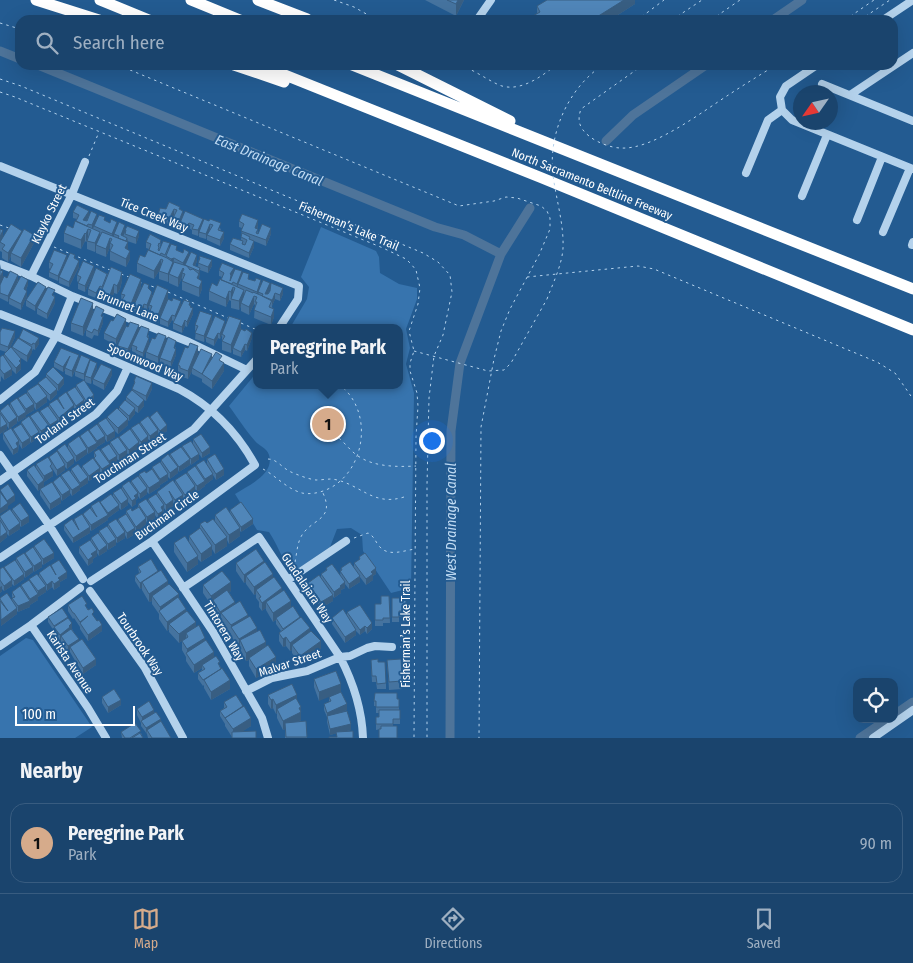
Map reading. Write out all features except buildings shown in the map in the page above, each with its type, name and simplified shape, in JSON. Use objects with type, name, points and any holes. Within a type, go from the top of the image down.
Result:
[{"type":"highway","points":[[36,0],[83,15]]},
{"type":"highway","points":[[100,0],[137,15]]},
{"type":"highway","points":[[191,0],[228,15]]},
{"type":"highway","points":[[258,0],[296,15]]},
{"type":"highway","points":[[270,0],[298,15]]},
{"type":"highway","points":[[249,70],[411,126]]},
{"type":"highway","name":"North Sacramento Beltline Freeway","points":[[272,70],[913,330]]},
{"type":"highway","name":"North Sacramento Beltline Freeway","points":[[364,70],[913,289]]},
{"type":"highway","points":[[408,70],[578,156]]},
{"type":"street","points":[[480,15],[491,0]]},
{"type":"street","points":[[890,15],[913,0]]},
{"type":"street","points":[[898,63],[913,53]]},
{"type":"street","points":[[810,70],[786,86],[780,97],[782,110],[792,120],[912,169],[884,232]]},
{"type":"street","points":[[850,95],[888,70]]},
{"type":"street","points":[[822,84],[913,121]]},
{"type":"street","points":[[746,173],[768,120],[782,110]]},
{"type":"street","points":[[802,196],[828,135]]},
{"type":"street","points":[[857,220],[882,157]]},
{"type":"street","name":"Klayko Street","points":[[30,276],[72,194],[87,159]]},
{"type":"street","name":"Tice Creek Way","points":[[0,166],[299,286],[298,299],[282,324]]},
{"type":"street","name":"Brunnet Lane","points":[[0,264],[72,296],[189,342],[247,370]]},
{"type":"street","points":[[0,400],[35,372],[56,336],[72,296]]},
{"type":"street","name":"Spoonwood Way","points":[[0,314],[179,389],[212,410],[237,436],[255,466]]},
{"type":"street","name":"Touchman Street","points":[[0,558],[194,429],[253,364]]},
{"type":"street","name":"Torland Street","points":[[0,481],[96,414],[117,391],[128,367]]},
{"type":"street","points":[[0,455],[49,525],[83,579]]},
{"type":"street","name":"Buchman Circle","points":[[91,581],[152,541],[255,466]]},
{"type":"street","name":"Guadalajara Way","points":[[184,588],[259,537],[340,656],[356,694],[363,738]]},
{"type":"street","name":"Tintorera Way","points":[[152,541],[213,632],[262,718],[268,738]]},
{"type":"street","points":[[288,580],[346,541]]},
{"type":"street","points":[[83,579],[91,581],[93,587],[90,591],[83,592],[80,588],[80,582],[83,579]]},
{"type":"street","points":[[0,646],[80,588]]},
{"type":"street","name":"Tourbrook Way","points":[[90,591],[145,668],[183,738]]},
{"type":"street","name":"Karista Avenue","points":[[31,625],[103,736]]},
{"type":"street","name":"Malvar Street","points":[[246,691],[272,678],[307,672],[340,656],[350,656],[360,650],[375,646],[392,647]]},
{"type":"street","points":[[873,738],[913,710]]},
{"type":"path","points":[[334,0],[354,7],[368,15]]},
{"type":"path","points":[[644,15],[664,0]]},
{"type":"path","points":[[680,15],[702,0]]},
{"type":"path","points":[[718,15],[740,0]]},
{"type":"path","points":[[852,15],[874,0]]},
{"type":"path","points":[[868,15],[890,0]]},
{"type":"path","points":[[0,23],[15,28]]},
{"type":"path","points":[[130,70],[459,206],[494,201],[506,197],[528,201],[541,206],[550,218],[550,229],[501,331],[481,427],[479,738]]},
{"type":"path","points":[[473,70],[500,85],[514,88],[550,70]]},
{"type":"path","points":[[414,351],[488,371],[504,370],[511,363],[547,299],[558,269],[563,248],[552,157],[557,132],[563,113],[578,89],[598,70]]},
{"type":"path","points":[[636,70],[581,109],[580,126],[593,139],[620,148],[653,141],[701,114],[768,70]]},
{"type":"path","points":[[0,79],[21,86],[423,253],[438,262],[450,275],[452,292],[443,335],[434,356],[429,398],[427,738]]},
{"type":"path","name":"Fisherman’s Lake Trail","points":[[0,92],[406,259],[416,270],[420,288],[418,304],[409,331],[414,351],[409,367],[418,398],[414,738]]},
{"type":"path","points":[[87,159],[99,132]]},
{"type":"path","points":[[0,225],[11,229]]},
{"type":"path","points":[[54,247],[130,278]]},
{"type":"path","points":[[527,277],[638,266],[654,269],[877,362],[895,373],[913,399]]},
{"type":"path","points":[[139,282],[156,287]]},
{"type":"path","points":[[165,291],[229,318]]},
{"type":"path","points":[[238,322],[253,328]]},
{"type":"path","points":[[255,466],[303,493],[323,492],[341,482],[358,456],[362,435],[358,409],[349,392],[345,389]]},
{"type":"path","points":[[334,434],[358,456],[378,464],[394,467],[416,466]]},
{"type":"path","points":[[268,459],[274,459],[290,471],[314,480],[332,479],[385,500],[395,500],[404,497]]},
{"type":"path","points":[[286,566],[296,563],[298,542],[301,536],[320,520],[325,513],[327,506],[323,492]]},
{"type":"path","points":[[346,541],[368,533],[373,536],[384,551],[391,553],[416,549]]},
{"type":"path","points":[[392,647],[415,646]]},
{"type":"shaded area","points":[[321,227],[376,251],[379,257],[380,273],[399,284],[417,288],[417,299],[406,329],[410,348],[406,364],[414,393],[411,588],[391,593],[363,551],[362,535],[351,528],[337,529],[330,547],[299,568],[289,569],[269,532],[257,530],[235,494],[259,479],[268,468],[270,462],[267,451],[257,443],[229,406],[253,377],[253,389],[403,389],[403,324],[292,324],[307,299],[309,287],[301,277]]},
{"type":"shaded area","points":[[26,638],[33,640],[92,727],[75,738],[0,738],[0,656]]},
{"type":"waterway","points":[[780,15],[802,0]]},
{"type":"waterway","name":"East Drainage Canal","points":[[0,51],[15,57]]},
{"type":"waterway","name":"East Drainage Canal","points":[[50,70],[435,227],[464,235],[501,254]]},
{"type":"waterway","points":[[606,141],[633,115],[699,70]]},
{"type":"waterway","name":"West Drainage Canal","points":[[450,738],[451,431],[460,363],[501,254],[530,208]]},
{"type":"waterway","points":[[898,712],[913,702]]},
{"type":"waterway","points":[[860,738],[882,723]]},
{"type":"place","name":"Peregrine Park","points":[[328,424]]}]
